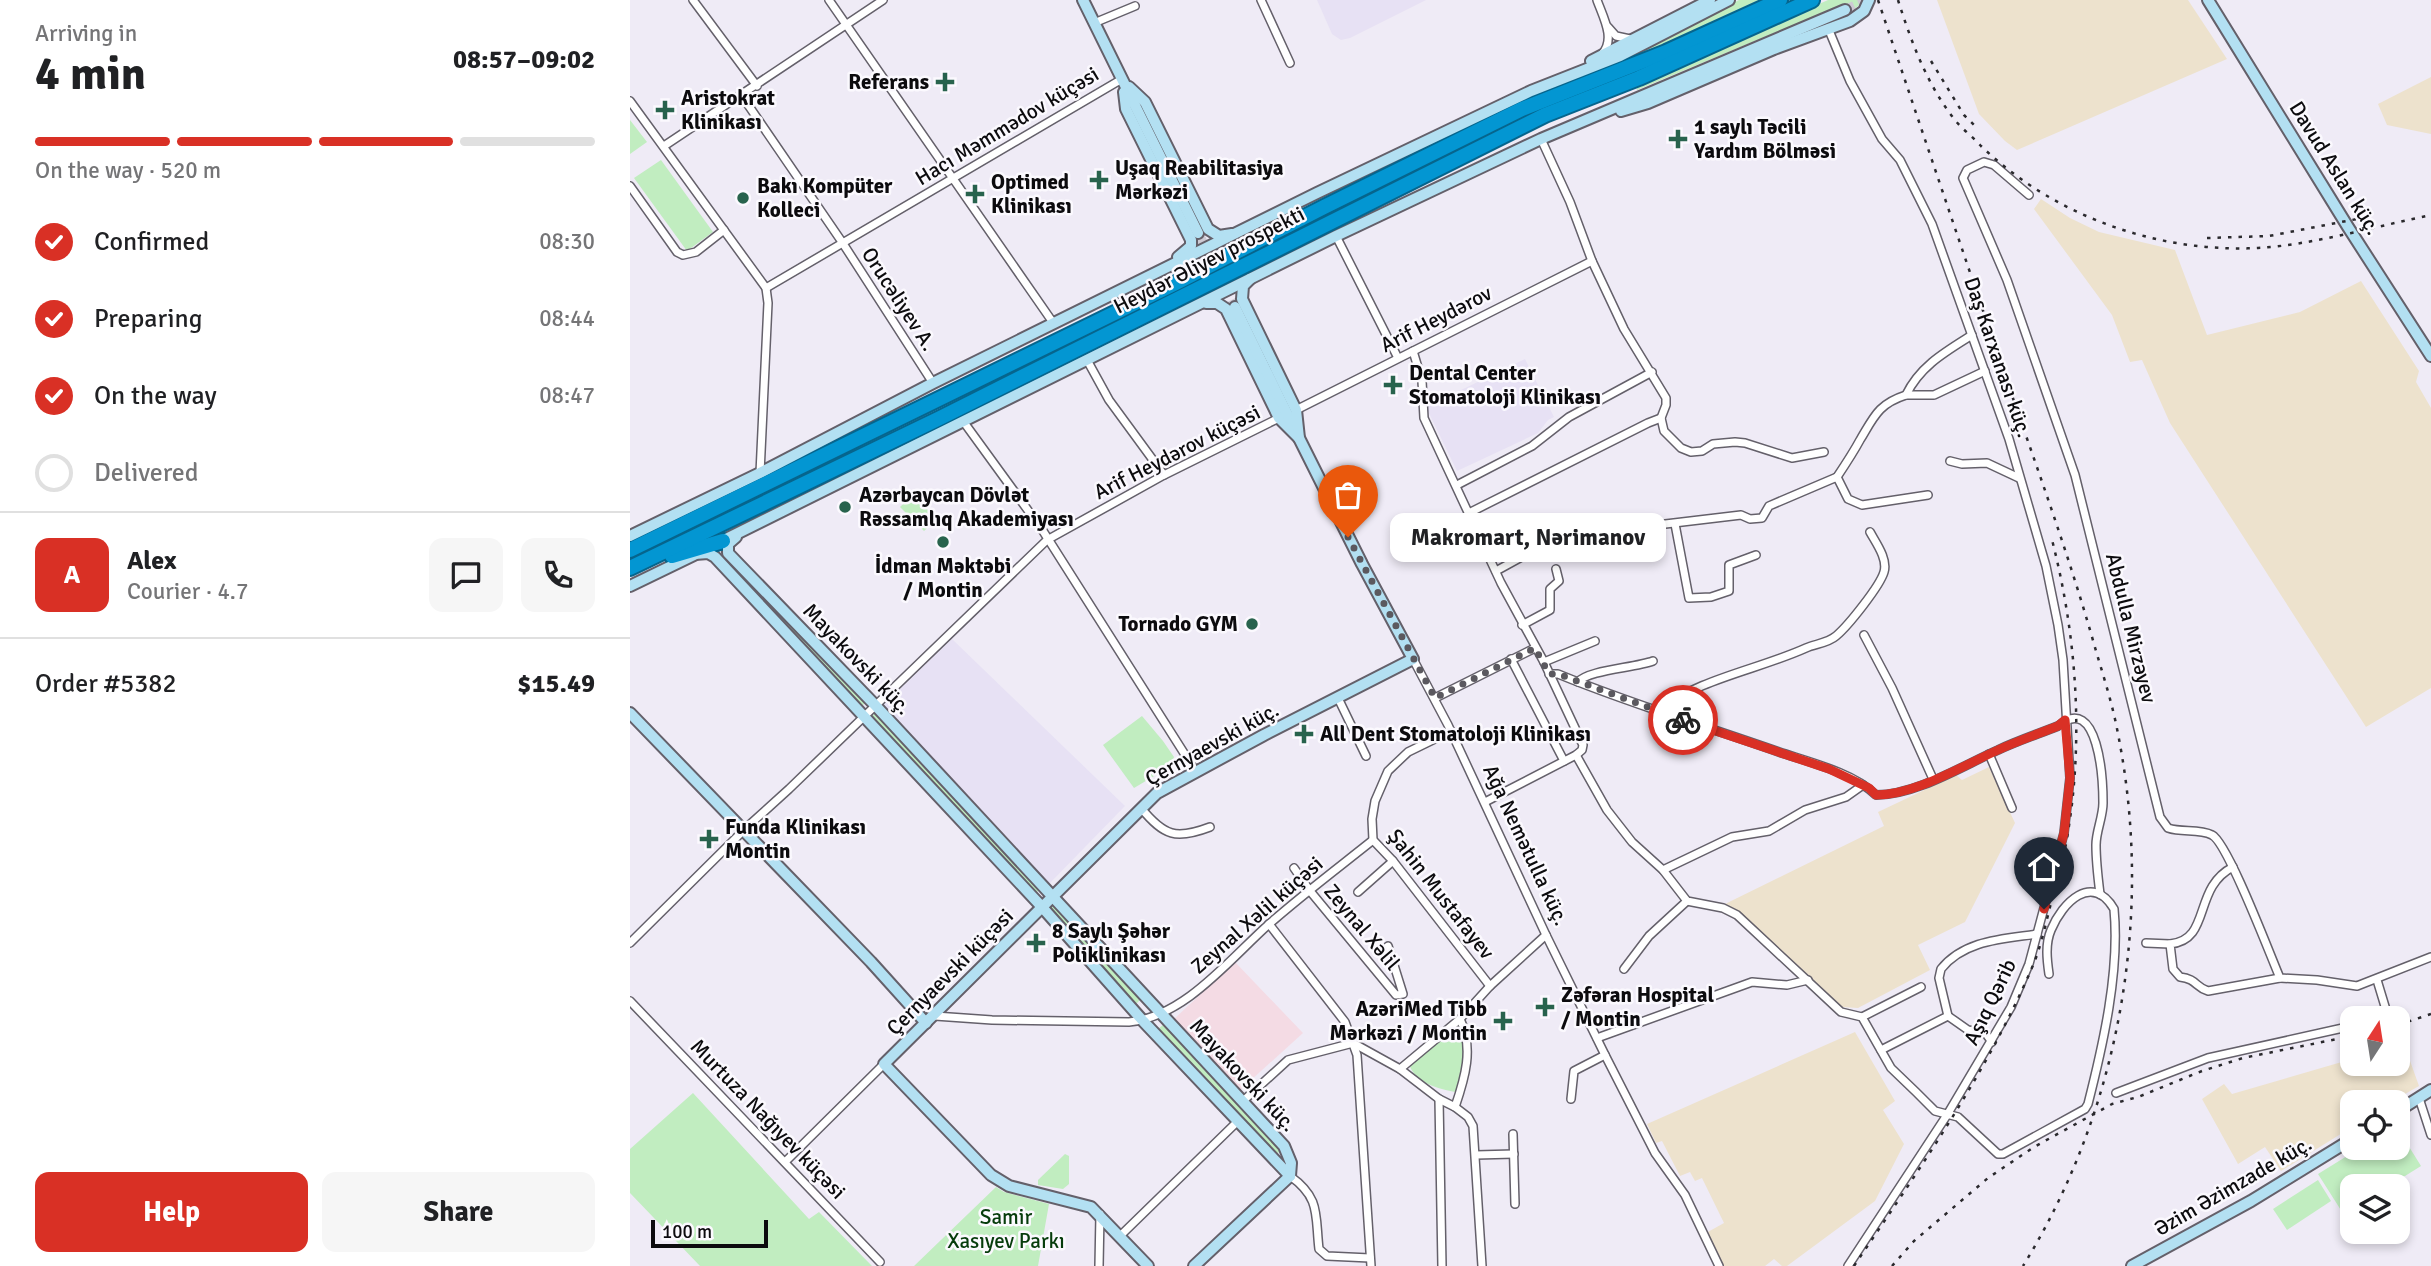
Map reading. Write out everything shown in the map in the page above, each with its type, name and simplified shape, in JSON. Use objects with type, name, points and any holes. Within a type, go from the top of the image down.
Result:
[{"type":"highway","name":"Heydər Əliyev prospekti","points":[[630,550],[1151,295],[1522,109],[1665,52],[1780,0]]},
{"type":"highway","name":"Heydər Əliyev prospekti","points":[[630,568],[940,418],[1536,119],[1639,78],[1812,0]]},
{"type":"highway","points":[[630,568],[723,541]]},
{"type":"street","points":[[693,0],[757,86]]},
{"type":"street","points":[[829,0],[1054,324]]},
{"type":"street","points":[[664,146],[883,0]]},
{"type":"street","points":[[1083,0],[1198,233]]},
{"type":"street","points":[[1261,0],[1290,63]]},
{"type":"street","points":[[1597,0],[1606,23],[1608,45],[1599,57]]},
{"type":"street","points":[[631,534],[760,473],[933,383],[1245,231],[1317,193],[1531,91],[1710,0]]},
{"type":"street","points":[[1531,91],[1620,56],[1730,0]]},
{"type":"street","points":[[1565,128],[1648,103],[1860,15],[1869,0]]},
{"type":"street","name":"Davud Aslan küç.","points":[[2208,0],[2431,356]]},
{"type":"street","points":[[1094,23],[1135,6]]},
{"type":"street","points":[[630,586],[1336,236],[1565,128],[1845,10]]},
{"type":"street","points":[[1606,23],[1621,39],[1638,38]]},
{"type":"street","name":"Daş Karxanası küç.","points":[[1828,28],[1850,81],[1882,139],[1900,160],[1929,218],[2009,439],[2046,566],[2058,625],[2063,660],[2065,720]]},
{"type":"street","points":[[1124,84],[1145,102],[1209,231],[1219,236],[1245,231]]},
{"type":"street","points":[[1124,84],[1126,109],[1191,240],[1188,249],[1156,273]]},
{"type":"street","name":"Hacı Məmmədov küçəsi","points":[[765,288],[1124,84]]},
{"type":"street","name":"Orucəliyev A.","points":[[742,96],[842,242],[933,383]]},
{"type":"street","points":[[630,101],[765,288],[768,303],[760,473]]},
{"type":"street","points":[[1541,139],[1570,202],[1592,261],[1624,329],[1666,398],[1661,418],[1664,431],[1672,440],[1691,452],[1702,451],[1713,444],[1735,442],[1792,458],[1824,452]]},
{"type":"street","name":"Abdulla Mirzəyev","points":[[2029,195],[1994,165],[1984,162],[1967,170],[1963,178],[2007,280],[2075,475],[2160,817],[2168,828],[2213,835],[2233,867],[2280,978]]},
{"type":"street","points":[[630,187],[677,252],[683,255],[696,252],[724,230]]},
{"type":"street","points":[[1336,236],[1398,358]]},
{"type":"street","name":"Arif Heydərov","points":[[1296,411],[1592,261]]},
{"type":"street","name":"Ağa Nemətulla küç.","points":[[1250,279],[1243,286],[1242,299],[1296,411],[1299,438]]},
{"type":"street","name":"Ağa Nemətulla küç.","points":[[1201,303],[1217,303],[1226,309],[1279,418],[1299,438],[1362,564],[1435,698],[1605,1055],[1656,1153],[1685,1195],[1719,1266]]},
{"type":"street","points":[[1234,307],[1299,438]]},
{"type":"street","points":[[1906,395],[1913,380],[1924,368],[1972,335]]},
{"type":"street","points":[[1413,351],[1422,381],[1424,418],[1522,625],[1544,662],[1582,742],[1582,750],[1576,755],[1485,802]]},
{"type":"street","points":[[1087,360],[1107,397],[1164,475]]},
{"type":"street","points":[[1496,571],[1547,543],[1573,535],[1741,515],[1750,519],[1762,518],[1769,506],[1837,477],[1875,415],[1893,400],[1906,395],[1934,395],[1985,371]]},
{"type":"street","points":[[1457,485],[1532,446],[1569,417],[1652,372]]},
{"type":"street","name":"Arif Heydərov küçəsi","points":[[630,943],[1047,540],[1164,475],[1279,418]]},
{"type":"street","points":[[1469,513],[1661,418]]},
{"type":"street","points":[[963,421],[1047,540],[1196,772]]},
{"type":"street","points":[[1950,461],[1993,465],[2019,478]]},
{"type":"street","points":[[1837,477],[1849,499],[1863,505],[1928,495]]},
{"type":"street","points":[[1675,524],[1689,598],[1711,597],[1729,591],[1729,565],[1756,555]]},
{"type":"street","name":"Mayakovski küç.","points":[[746,529],[727,544],[728,552],[875,705],[1243,1101],[1283,1146],[1291,1163],[1290,1176]]},
{"type":"street","points":[[1657,711],[1668,703],[1727,676],[1785,658],[1836,636],[1867,601],[1885,570],[1883,555],[1870,532]]},
{"type":"street","name":"Mayakovski küç.","points":[[695,554],[708,553],[715,557],[1042,907],[1143,1021],[1290,1176]]},
{"type":"street","points":[[1522,625],[1551,608],[1550,589],[1559,582],[1556,569]]},
{"type":"street","points":[[1864,635],[1892,688],[1933,779]]},
{"type":"street","points":[[1544,662],[1595,641]]},
{"type":"street","points":[[1435,698],[1535,648]]},
{"type":"street","name":"Çernyaevski küç.","points":[[1042,907],[1157,793],[1413,659]]},
{"type":"street","points":[[1511,659],[1564,761]]},
{"type":"street","points":[[1578,682],[1586,676],[1653,661]]},
{"type":"street","points":[[1549,674],[1558,674],[1657,711],[1829,769],[1863,785],[1876,795],[1900,792],[1933,779],[2058,726],[2065,720],[2075,719],[2088,724],[2096,742],[2103,803],[2096,847],[2100,894]]},
{"type":"street","points":[[1338,698],[1366,756]]},
{"type":"street","points":[[630,713],[930,1020],[1143,1021]]},
{"type":"street","name":"Aşıq Qərib","points":[[1848,1266],[1992,1042],[2011,1007],[2029,964],[2064,833],[2070,778],[2065,720]]},
{"type":"street","name":"Şahin Mustafayev","points":[[1451,731],[1400,757],[1383,780],[1372,819],[1373,840],[1393,861],[1490,986]]},
{"type":"street","points":[[1989,754],[2012,808]]},
{"type":"street","points":[[1576,755],[1606,810],[1687,901],[1723,908],[1737,915],[1841,1012],[1862,1017],[1921,987]]},
{"type":"street","points":[[1662,870],[1732,837],[1769,831],[1805,810],[1846,797],[1863,785]]},
{"type":"street","points":[[1141,808],[1164,832],[1185,835],[1210,827]]},
{"type":"street","name":"Zeynal Xəlil küçəsi","points":[[1143,1021],[1189,998],[1269,924],[1373,840]]},
{"type":"street","points":[[1358,892],[1393,861]]},
{"type":"street","name":"Zeynal Xəlil","points":[[1294,867],[1310,891],[1396,995],[1401,995],[1403,994],[1388,946]]},
{"type":"street","points":[[2146,943],[2182,943],[2195,932],[2206,897],[2216,880],[2233,867]]},
{"type":"street","points":[[1862,1017],[1891,1068],[1916,1093],[1935,1111],[1958,1117],[1998,1154],[2003,1154],[2085,1109],[2088,1104],[2112,988],[2114,909],[2100,894],[2087,891],[2075,896],[2050,931],[2046,959],[2049,974]]},
{"type":"street","points":[[1624,970],[1649,936],[1687,901]]},
{"type":"street","name":"Çernyaevski küçəsi","points":[[884,1064],[1042,907]]},
{"type":"street","points":[[1194,1266],[1290,1176],[1303,1185],[1312,1198],[1322,1254],[1370,1262],[1357,1055],[1345,1021],[1269,924]]},
{"type":"street","points":[[1992,1042],[1986,1034],[1968,1030],[1948,1016],[1940,978],[1941,969],[1945,963],[1973,945],[2037,934]]},
{"type":"street","points":[[1400,1069],[1460,1020],[1490,986],[1546,935]]},
{"type":"street","points":[[2170,944],[2173,970],[2177,976],[2194,980],[2203,990],[2208,991],[2280,978],[2317,980],[2351,987],[2376,980],[2431,957]]},
{"type":"street","points":[[1597,1038],[1752,982],[1787,985],[1808,980]]},
{"type":"street","points":[[2376,980],[2385,1006]]},
{"type":"street","name":"Murtuza Nağıyev küçəsi","points":[[630,1001],[880,1262]]},
{"type":"street","points":[[1881,1050],[1948,1016]]},
{"type":"street","points":[[1455,1107],[1466,1077],[1468,1042],[1460,1020]]},
{"type":"street","points":[[2116,1093],[2208,1058],[2340,1029]]},
{"type":"street","points":[[1243,1101],[1288,1060],[1353,1043],[1400,1069],[1468,1117],[1474,1126],[1482,1266]]},
{"type":"street","points":[[1571,1099],[1574,1071],[1605,1055]]},
{"type":"street","points":[[785,1163],[884,1064],[991,1175],[1009,1186],[1083,1204],[1100,1214],[1148,1266]]},
{"type":"street","points":[[2410,1104],[2431,1090]]},
{"type":"street","points":[[2419,1098],[2431,1135]]},
{"type":"street","points":[[1439,1099],[1442,1266]]},
{"type":"street","points":[[1120,1236],[1238,1121]]},
{"type":"street","points":[[1513,1134],[1516,1204]]},
{"type":"street","name":"Əzim Əzimzade küç.","points":[[2132,1266],[2251,1201],[2340,1146]]},
{"type":"street","points":[[1476,1155],[1514,1154]]},
{"type":"street","points":[[1099,1266],[1100,1214]]},
{"type":"shaded area","points":[[1317,0],[1426,0],[1341,40],[1332,34]]},
{"type":"shaded area","points":[[1937,0],[2188,0],[2227,59],[2017,150],[1979,114]]},
{"type":"shaded area","points":[[2431,77],[2431,134],[2387,125],[2378,104]]},
{"type":"shaded area","points":[[2041,199],[2070,218],[2099,232],[2175,250],[2207,335],[2300,312],[2361,281],[2419,371],[2416,382],[2431,408],[2431,688],[2366,727],[2170,423],[2142,360],[2130,362],[2112,315],[2034,209]]},
{"type":"shaded area","points":[[1525,359],[1554,417],[1548,420],[1538,433],[1457,471],[1426,407]]},
{"type":"shaded area","points":[[952,639],[1125,806],[1049,884],[883,706]]},
{"type":"shaded area","points":[[1989,767],[2015,823],[1965,922],[1918,945],[1930,970],[1858,1008],[1842,1007],[1739,912],[1725,904],[1884,826],[1878,812],[1956,775],[1962,780]]},
{"type":"shaded area","points":[[1235,962],[1303,1033],[1239,1091],[1173,1020]]},
{"type":"shaded area","points":[[1855,1032],[1895,1101],[1883,1110],[1904,1144],[1875,1201],[1787,1266],[1782,1266],[1774,1259],[1765,1266],[1722,1266],[1706,1233],[1724,1223],[1702,1178],[1695,1181],[1690,1172],[1680,1176],[1662,1141],[1656,1143],[1647,1124]]},
{"type":"shaded area","points":[[2410,1061],[2419,1086],[2410,1091],[2340,1090],[2340,1134],[2281,1171],[2265,1147],[2238,1164],[2202,1099],[2224,1084],[2232,1094],[2340,1062],[2340,1076],[2410,1076]]},
{"type":"green space","points":[[1739,0],[1765,0],[1624,63],[1623,60]]},
{"type":"green space","points":[[1828,0],[1862,0],[1848,14],[1844,4],[1637,90],[1636,86]]},
{"type":"green space","points":[[630,120],[647,142],[630,154]]},
{"type":"green space","points":[[661,160],[713,232],[687,251],[634,178]]},
{"type":"green space","points":[[913,495],[937,519],[924,531],[900,507]]},
{"type":"green space","points":[[728,557],[867,701],[861,707],[722,561]]},
{"type":"green space","points":[[877,712],[1040,889],[1034,895],[870,717]]},
{"type":"green space","points":[[1142,716],[1174,757],[1171,766],[1134,788],[1103,745]]},
{"type":"green space","points":[[1053,901],[1141,999],[1135,1005],[1047,907]]},
{"type":"green space","points":[[1164,1024],[1281,1150],[1276,1155],[1158,1029]]},
{"type":"green space","points":[[1453,1029],[1463,1033],[1463,1075],[1456,1092],[1435,1087],[1422,1080],[1416,1076],[1409,1064]]},
{"type":"green space","points":[[693,1093],[809,1219],[819,1212],[872,1266],[700,1266],[630,1193],[630,1149]]},
{"type":"green space","points":[[2410,1148],[2421,1166],[2408,1174],[2340,1174],[2340,1209],[2318,1174],[2341,1160],[2410,1160]]},
{"type":"green space","points":[[1065,1154],[1069,1156],[1069,1184],[1063,1189],[1038,1185],[1038,1180]]},
{"type":"green space","points":[[2318,1180],[2331,1201],[2287,1230],[2273,1209]]},
{"type":"green space","name":"Samir Xasıyev Parkı","points":[[996,1187],[1004,1192],[1049,1204],[1038,1266],[914,1266]]},
{"type":"tunnel","points":[[1845,10],[1868,0]]},
{"type":"tunnel","points":[[1198,233],[1235,307]]},
{"type":"railway","points":[[1878,0],[2078,590],[2114,713],[2128,802],[2132,871],[2129,940],[2120,1009],[2105,1076],[2084,1142],[2056,1205],[2023,1266]]},
{"type":"railway","points":[[1898,0],[1914,47],[1928,77],[1958,123],[2010,171],[2041,192],[2109,225],[2182,244],[2258,248],[2322,239],[2431,215]]},
{"type":"railway","points":[[1931,61],[1964,115],[1976,127]]},
{"type":"railway","points":[[2207,238],[2269,236],[2362,218]]},
{"type":"railway","points":[[1854,1266],[1972,1085],[2013,1009],[2035,962],[2043,935],[2067,840],[2076,758],[2072,646],[2051,536]]},
{"type":"railway","points":[[2410,1021],[2431,1014]]},
{"type":"railway","points":[[1892,1266],[1914,1241],[1988,1178],[2034,1147],[2112,1104],[2243,1058],[2340,1038]]},
{"type":"way so far","points":[[1348,537],[1435,698],[1535,648],[1549,674],[1558,674],[1683,720]]},
{"type":"place","name":"Referans","points":[[945,82]]},
{"type":"place","name":"Aristokrat Klinikası","points":[[665,110]]},
{"type":"place","name":"1 saylı Təcili Yardım Bölməsi","points":[[1678,139]]},
{"type":"place","name":"Uşaq Reabilitasiya Mərkəzi","points":[[1099,180]]},
{"type":"place","name":"Optimed Klinikası","points":[[975,194]]},
{"type":"place","name":"Bakı Kompüter Kolleci","points":[[743,198]]},
{"type":"place","name":"Dental Center Stomatoloji Klinikası","points":[[1393,385]]},
{"type":"place","name":"Azərbaycan Dövlət Rəssamlıq Akademiyası","points":[[845,507]]},
{"type":"place","name":"Makromart, Nərimanov","points":[[1348,537]]},
{"type":"place","name":"İdman Məktəbi / Montin","points":[[943,542]]},
{"type":"place","name":"Tornado GYM","points":[[1252,624]]},
{"type":"place","name":"All Dent Stomatoloji Klinikası","points":[[1304,734]]},
{"type":"place","name":"Funda Klinikası Montin","points":[[709,839]]},
{"type":"place","name":"8 Saylı Şəhər Poliklinikası","points":[[1036,943]]},
{"type":"place","name":"Zəfəran Hospital / Montin","points":[[1545,1007]]},
{"type":"place","name":"AzəriMed Tibb Mərkəzi / Montin","points":[[1503,1021]]},
{"type":"route","points":[[1683,720],[1829,769],[1869,788],[1876,795],[1900,792],[1933,779],[2058,726],[2065,720],[2070,778],[2064,833],[2044,909]]}]
